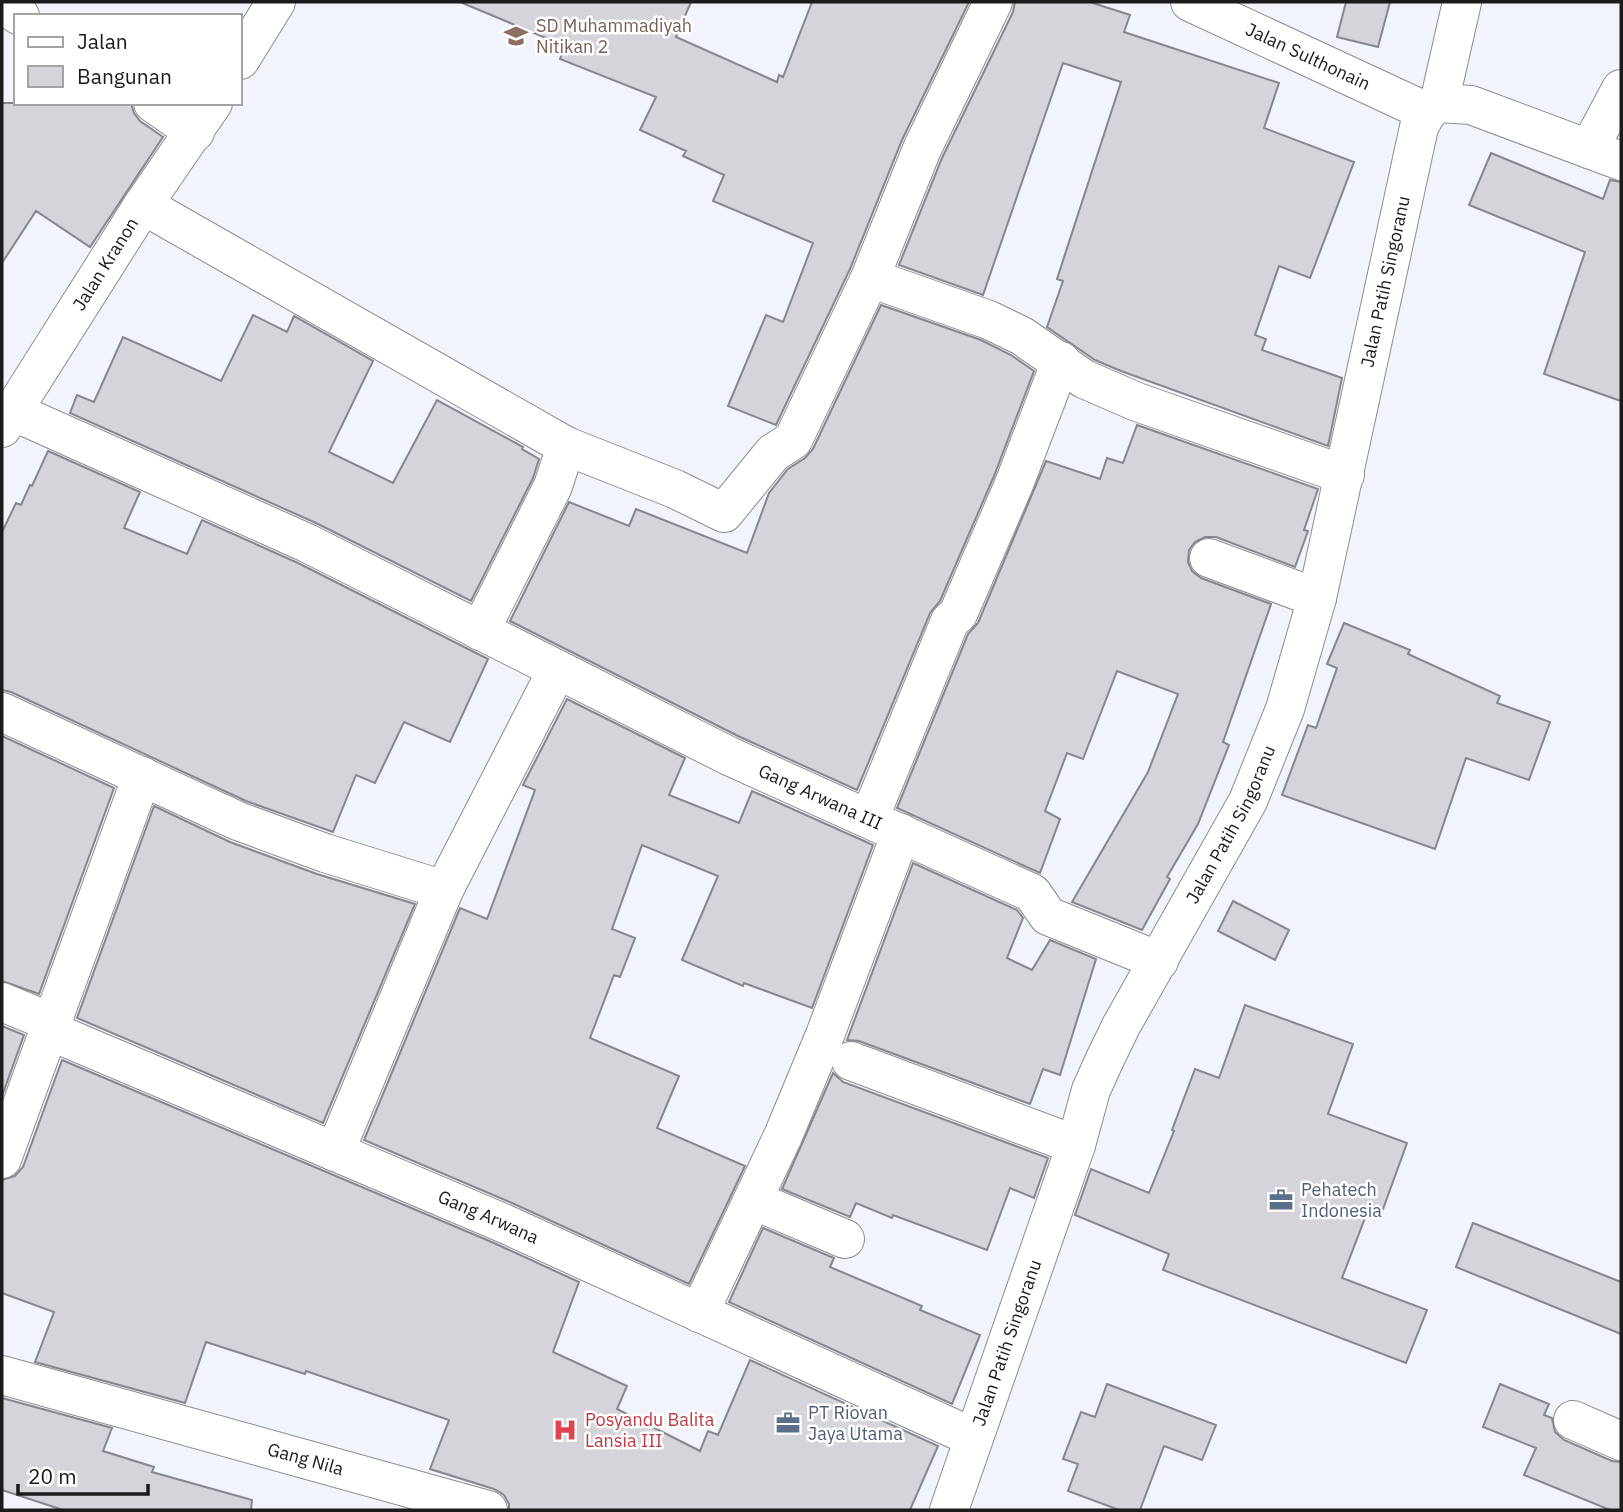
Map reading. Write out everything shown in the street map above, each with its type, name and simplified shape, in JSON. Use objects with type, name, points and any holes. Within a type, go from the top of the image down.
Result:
[{"type":"street","points":[[242,57],[276,2]]},
{"type":"street","points":[[143,205],[566,446],[675,489],[724,513],[773,453],[793,440],[870,278],[922,149],[993,2]]},
{"type":"street","name":"Jalan Sulthonain","points":[[1189,2],[1433,107],[1471,105],[1605,155]]},
{"type":"street","name":"Jalan Patih Singoranu","points":[[949,1510],[972,1437],[1076,1145],[1091,1090],[1121,1026],[1248,801],[1285,709],[1317,598],[1419,127],[1433,107],[1462,2]]},
{"type":"street","points":[[1605,155],[1621,89]]},
{"type":"street","points":[[160,105],[204,117]]},
{"type":"street","name":"Jalan Kranon","points":[[7,419],[143,205],[204,117]]},
{"type":"street","points":[[870,278],[989,320],[1022,336],[1084,379],[1137,402],[1345,475]]},
{"type":"street","points":[[699,1313],[783,1136],[838,1048],[885,826],[950,621],[957,614],[1014,484],[1060,361]]},
{"type":"street","name":"Gang Arwana III","points":[[7,419],[307,543],[729,756],[1032,893],[1048,916],[1159,961]]},
{"type":"street","points":[[480,631],[553,486],[566,446]]},
{"type":"street","points":[[1209,558],[1317,598]]},
{"type":"street","points":[[335,1152],[444,890],[557,670]]},
{"type":"street","points":[[2,712],[238,821],[325,853],[444,890]]},
{"type":"street","points":[[2,1159],[142,776]]},
{"type":"street","name":"Gang Arwana","points":[[2,1002],[52,1023],[62,1036],[503,1223],[972,1437]]},
{"type":"street","points":[[838,1048],[1076,1145]]},
{"type":"street","points":[[752,1200],[845,1239]]},
{"type":"street","name":"Gang Nila","points":[[2,1374],[488,1510]]},
{"type":"street","points":[[1573,1420],[1621,1441]]},
{"type":"building","points":[[460,2],[691,2],[676,37],[777,82],[779,75],[783,77],[812,2],[969,2],[902,140],[850,269],[776,425],[728,406],[766,315],[783,322],[813,243],[713,201],[724,175],[683,156],[686,151],[640,130],[656,97],[560,59],[565,46]]},
{"type":"building","points":[[1015,2],[1090,2],[1130,15],[1124,32],[1279,83],[1264,128],[1354,162],[1310,278],[1279,266],[1255,335],[1266,339],[1262,350],[1342,378],[1328,446],[1095,360],[1047,327],[1063,281],[1057,279],[1121,82],[1063,63],[983,295],[899,265],[942,158],[1013,12]]},
{"type":"building","points":[[1346,2],[1390,2],[1378,47],[1337,37]]},
{"type":"building","points":[[2,103],[132,105],[140,121],[163,137],[90,247],[36,211],[2,263]]},
{"type":"building","points":[[1491,153],[1603,199],[1610,180],[1621,182],[1621,401],[1544,374],[1585,252],[1469,205]]},
{"type":"building","points":[[881,305],[981,340],[1011,355],[1034,371],[994,476],[940,601],[930,613],[857,790],[738,736],[510,621],[569,502],[629,526],[636,509],[747,553],[769,493],[788,469],[813,449]]},
{"type":"building","points":[[253,315],[287,332],[294,316],[373,361],[329,452],[393,483],[437,400],[523,447],[522,449],[539,459],[533,478],[471,601],[316,523],[70,413],[77,395],[94,402],[123,337],[221,381]]},
{"type":"building","points":[[1137,425],[1318,489],[1304,530],[1308,531],[1295,567],[1216,537],[1205,537],[1195,542],[1189,550],[1188,562],[1192,571],[1201,578],[1271,604],[1223,742],[1229,745],[1198,824],[1167,877],[1170,879],[1142,930],[1072,902],[1148,772],[1178,694],[1117,671],[1083,759],[1067,753],[1045,811],[1060,819],[1040,873],[897,808],[968,634],[978,623],[1046,461],[1100,479],[1107,458],[1123,463]]},
{"type":"building","points":[[48,451],[140,492],[124,528],[187,554],[202,520],[298,563],[488,659],[450,742],[404,722],[375,783],[356,775],[333,832],[246,801],[2,690],[2,532],[16,503],[21,505],[30,485],[32,486]]},
{"type":"building","points":[[1344,623],[1410,650],[1408,654],[1500,696],[1497,703],[1550,722],[1529,780],[1466,758],[1435,849],[1282,795],[1308,725],[1316,728],[1337,668],[1327,664]]},
{"type":"building","points":[[567,699],[685,758],[669,795],[739,823],[752,791],[873,845],[812,1008],[744,983],[743,986],[682,960],[718,876],[642,845],[612,929],[635,938],[620,977],[614,975],[590,1038],[679,1076],[657,1128],[745,1166],[689,1284],[512,1203],[364,1140],[460,908],[487,919],[535,790],[523,785]]},
{"type":"building","points":[[2,736],[114,788],[39,994],[2,981]]},
{"type":"building","points":[[154,806],[230,842],[317,874],[415,904],[323,1123],[77,1018]]},
{"type":"building","points":[[913,863],[1017,910],[1023,918],[1007,958],[1032,970],[1050,940],[1096,959],[1060,1075],[1043,1069],[1030,1104],[859,1041],[847,1040]]},
{"type":"building","points":[[1233,901],[1289,930],[1275,960],[1218,931]]},
{"type":"building","points":[[1245,1005],[1353,1044],[1328,1114],[1407,1143],[1383,1209],[1370,1205],[1342,1278],[1427,1310],[1406,1363],[1163,1270],[1169,1254],[1075,1215],[1091,1169],[1149,1193],[1195,1069],[1219,1078]]},
{"type":"building","points":[[2,1026],[24,1035],[2,1096]]},
{"type":"building","points":[[62,1060],[494,1243],[579,1282],[553,1352],[627,1386],[617,1409],[700,1451],[708,1431],[718,1435],[750,1360],[938,1446],[910,1510],[509,1510],[504,1495],[494,1489],[430,1469],[449,1420],[306,1371],[305,1374],[206,1342],[185,1403],[35,1362],[54,1312],[2,1293],[2,1180],[15,1176],[23,1167]]},
{"type":"building","points":[[833,1073],[843,1082],[1048,1158],[1034,1198],[1010,1188],[987,1250],[856,1203],[850,1217],[782,1189]]},
{"type":"building","points":[[1473,1223],[1621,1282],[1621,1334],[1456,1267]]},
{"type":"building","points":[[763,1228],[834,1258],[830,1267],[922,1306],[920,1310],[980,1335],[952,1404],[729,1302]]},
{"type":"building","points":[[1107,1384],[1216,1425],[1202,1460],[1164,1446],[1140,1510],[1119,1510],[1068,1491],[1078,1464],[1063,1459],[1081,1412],[1095,1417]]},
{"type":"building","points":[[1500,1384],[1549,1404],[1544,1415],[1552,1418],[1555,1432],[1564,1440],[1612,1461],[1621,1462],[1621,1510],[1610,1510],[1524,1475],[1536,1448],[1483,1427]]},
{"type":"building","points":[[2,1398],[112,1428],[103,1451],[154,1467],[152,1472],[252,1500],[251,1510],[63,1510],[2,1490]]},
{"type":"place","name":"SD Muhammadiyah Nitikan 2","points":[[516,36]]},
{"type":"place","name":"Pehatech Indonesia","points":[[1281,1200]]},
{"type":"place","name":"PT Riovan Jaya Utama","points":[[788,1423]]},
{"type":"place","name":"Posyandu Balita Lansia III","points":[[565,1430]]}]
